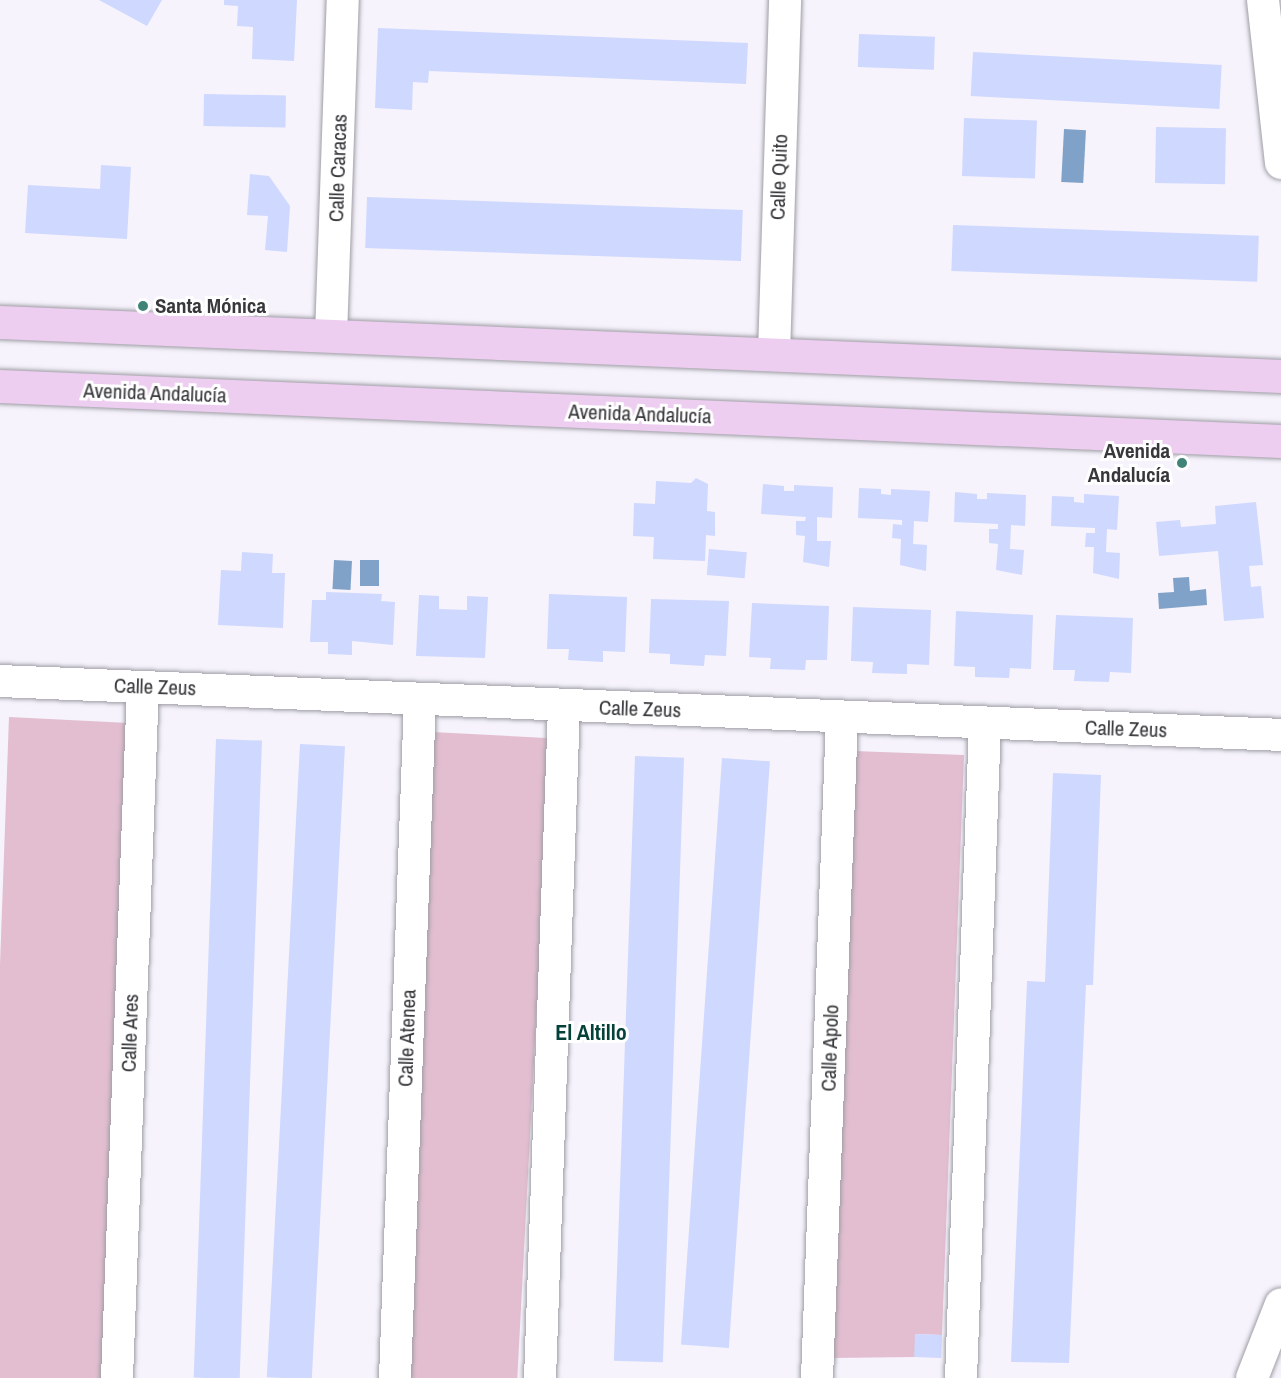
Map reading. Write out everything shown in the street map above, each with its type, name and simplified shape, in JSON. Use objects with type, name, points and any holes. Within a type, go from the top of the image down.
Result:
[{"type":"main road","points":[[0,321],[1281,376]]},
{"type":"main road","name":"Avenida Andalucía","points":[[0,386],[1281,441]]},
{"type":"street","name":"Calle Caracas","points":[[331,336],[343,0]]},
{"type":"street","name":"Calle Quito","points":[[774,354],[785,0]]},
{"type":"street","points":[[1263,0],[1281,163]]},
{"type":"street","name":"Calle Zeus","points":[[0,681],[1281,735]]},
{"type":"street","name":"Calle Ares","points":[[117,1378],[143,687]]},
{"type":"street","name":"Calle Atenea","points":[[395,1378],[420,699]]},
{"type":"street","points":[[540,1378],[564,706]]},
{"type":"street","name":"Calle Apolo","points":[[818,1378],[842,717]]},
{"type":"street","points":[[961,1378],[985,723]]},
{"type":"street","points":[[1252,1378],[1281,1304]]},
{"type":"shaded area","points":[[9,717],[129,723],[105,1378],[0,1378],[0,965]]},
{"type":"shaded area","points":[[432,732],[551,738],[517,1378],[398,1377]]},
{"type":"shaded area","points":[[853,751],[964,755],[942,1335],[915,1334],[915,1357],[831,1358]]},
{"type":"water","points":[[1064,129],[1086,130],[1083,183],[1061,182]]},
{"type":"water","points":[[334,560],[352,561],[350,590],[332,589]]},
{"type":"water","points":[[360,560],[379,560],[379,586],[360,586]]},
{"type":"water","points":[[1189,577],[1190,591],[1206,589],[1207,605],[1159,609],[1158,593],[1174,592],[1173,578]]},
{"type":"building","points":[[99,0],[162,0],[147,26]]},
{"type":"building","points":[[224,0],[297,0],[294,61],[252,59],[253,27],[237,26],[238,6],[224,5]]},
{"type":"building","points":[[378,28],[748,43],[746,84],[429,71],[428,83],[413,82],[412,110],[375,108]]},
{"type":"building","points":[[859,34],[935,37],[934,70],[858,67]]},
{"type":"building","points":[[973,52],[1222,65],[1219,109],[971,96]]},
{"type":"building","points":[[204,94],[286,95],[285,127],[203,126]]},
{"type":"building","points":[[964,118],[1037,121],[1035,179],[962,176]]},
{"type":"building","points":[[1156,127],[1226,128],[1225,184],[1155,183]]},
{"type":"building","points":[[101,165],[131,167],[127,239],[25,233],[28,185],[100,189]]},
{"type":"building","points":[[250,174],[269,176],[290,206],[287,252],[265,250],[268,216],[247,215]]},
{"type":"building","points":[[367,197],[743,210],[741,261],[365,248]]},
{"type":"building","points":[[953,225],[1259,236],[1257,282],[951,271]]},
{"type":"building","points":[[696,478],[708,484],[707,511],[715,512],[715,536],[706,535],[705,561],[653,559],[654,537],[633,536],[634,503],[655,504],[656,481],[691,483]]},
{"type":"building","points":[[763,484],[784,486],[784,491],[794,491],[794,485],[833,487],[832,518],[817,517],[817,541],[831,541],[829,567],[803,562],[805,536],[796,535],[796,521],[805,521],[806,517],[761,514]]},
{"type":"building","points":[[859,488],[881,489],[881,494],[891,495],[891,489],[930,491],[928,522],[914,521],[913,544],[927,545],[926,571],[900,565],[901,539],[892,538],[893,524],[902,525],[902,520],[858,518]]},
{"type":"building","points":[[955,492],[977,494],[977,499],[987,499],[987,493],[1026,495],[1025,526],[1011,525],[1010,549],[1024,550],[1022,575],[996,570],[998,544],[989,543],[989,529],[998,529],[998,524],[954,522]]},
{"type":"building","points":[[1084,494],[1119,496],[1117,530],[1107,529],[1106,552],[1120,553],[1119,579],[1093,573],[1094,547],[1085,547],[1086,533],[1095,533],[1095,528],[1051,526],[1052,496],[1074,497],[1074,502],[1084,503]]},
{"type":"building","points":[[1256,502],[1263,565],[1249,566],[1251,587],[1261,586],[1264,618],[1224,621],[1218,551],[1159,556],[1156,522],[1180,520],[1181,527],[1216,524],[1215,506]]},
{"type":"building","points":[[709,549],[747,552],[745,578],[707,575]]},
{"type":"building","points":[[242,552],[273,554],[272,573],[285,573],[283,628],[218,625],[221,570],[241,571]]},
{"type":"building","points":[[326,592],[382,594],[381,601],[395,602],[393,645],[352,641],[352,655],[328,654],[328,642],[310,642],[312,600],[326,600]]},
{"type":"building","points":[[549,594],[627,597],[625,652],[603,651],[603,662],[568,660],[569,649],[547,649]]},
{"type":"building","points":[[419,595],[439,596],[439,609],[467,610],[467,596],[488,597],[485,658],[416,656]]},
{"type":"building","points":[[651,599],[729,601],[726,656],[705,655],[704,666],[670,664],[670,654],[649,653]]},
{"type":"building","points":[[752,603],[829,606],[827,660],[806,660],[805,670],[770,669],[771,658],[749,657]]},
{"type":"building","points":[[853,607],[931,610],[929,665],[907,664],[907,674],[872,673],[873,662],[851,661]]},
{"type":"building","points":[[956,611],[1033,615],[1031,669],[1010,668],[1009,678],[975,677],[975,667],[954,666]]},
{"type":"building","points":[[1056,615],[1133,618],[1131,673],[1110,672],[1109,682],[1074,681],[1075,670],[1053,670]]},
{"type":"building","points":[[216,739],[262,741],[240,1378],[194,1378]]},
{"type":"building","points":[[300,744],[345,746],[312,1378],[267,1377]]},
{"type":"building","points":[[635,756],[684,758],[663,1362],[614,1361]]},
{"type":"building","points":[[722,758],[770,761],[729,1348],[681,1345]]},
{"type":"building","points":[[1053,773],[1101,775],[1093,985],[1086,985],[1069,1363],[1011,1362],[1027,981],[1045,982]]},
{"type":"building","points":[[915,1334],[942,1335],[941,1358],[914,1357]]},
{"type":"place","name":"Santa Mónica","points":[[143,306]]},
{"type":"place","name":"Avenida Andalucía","points":[[1182,463]]},
{"type":"district","name":"El Altillo","points":[[591,1033]]}]
